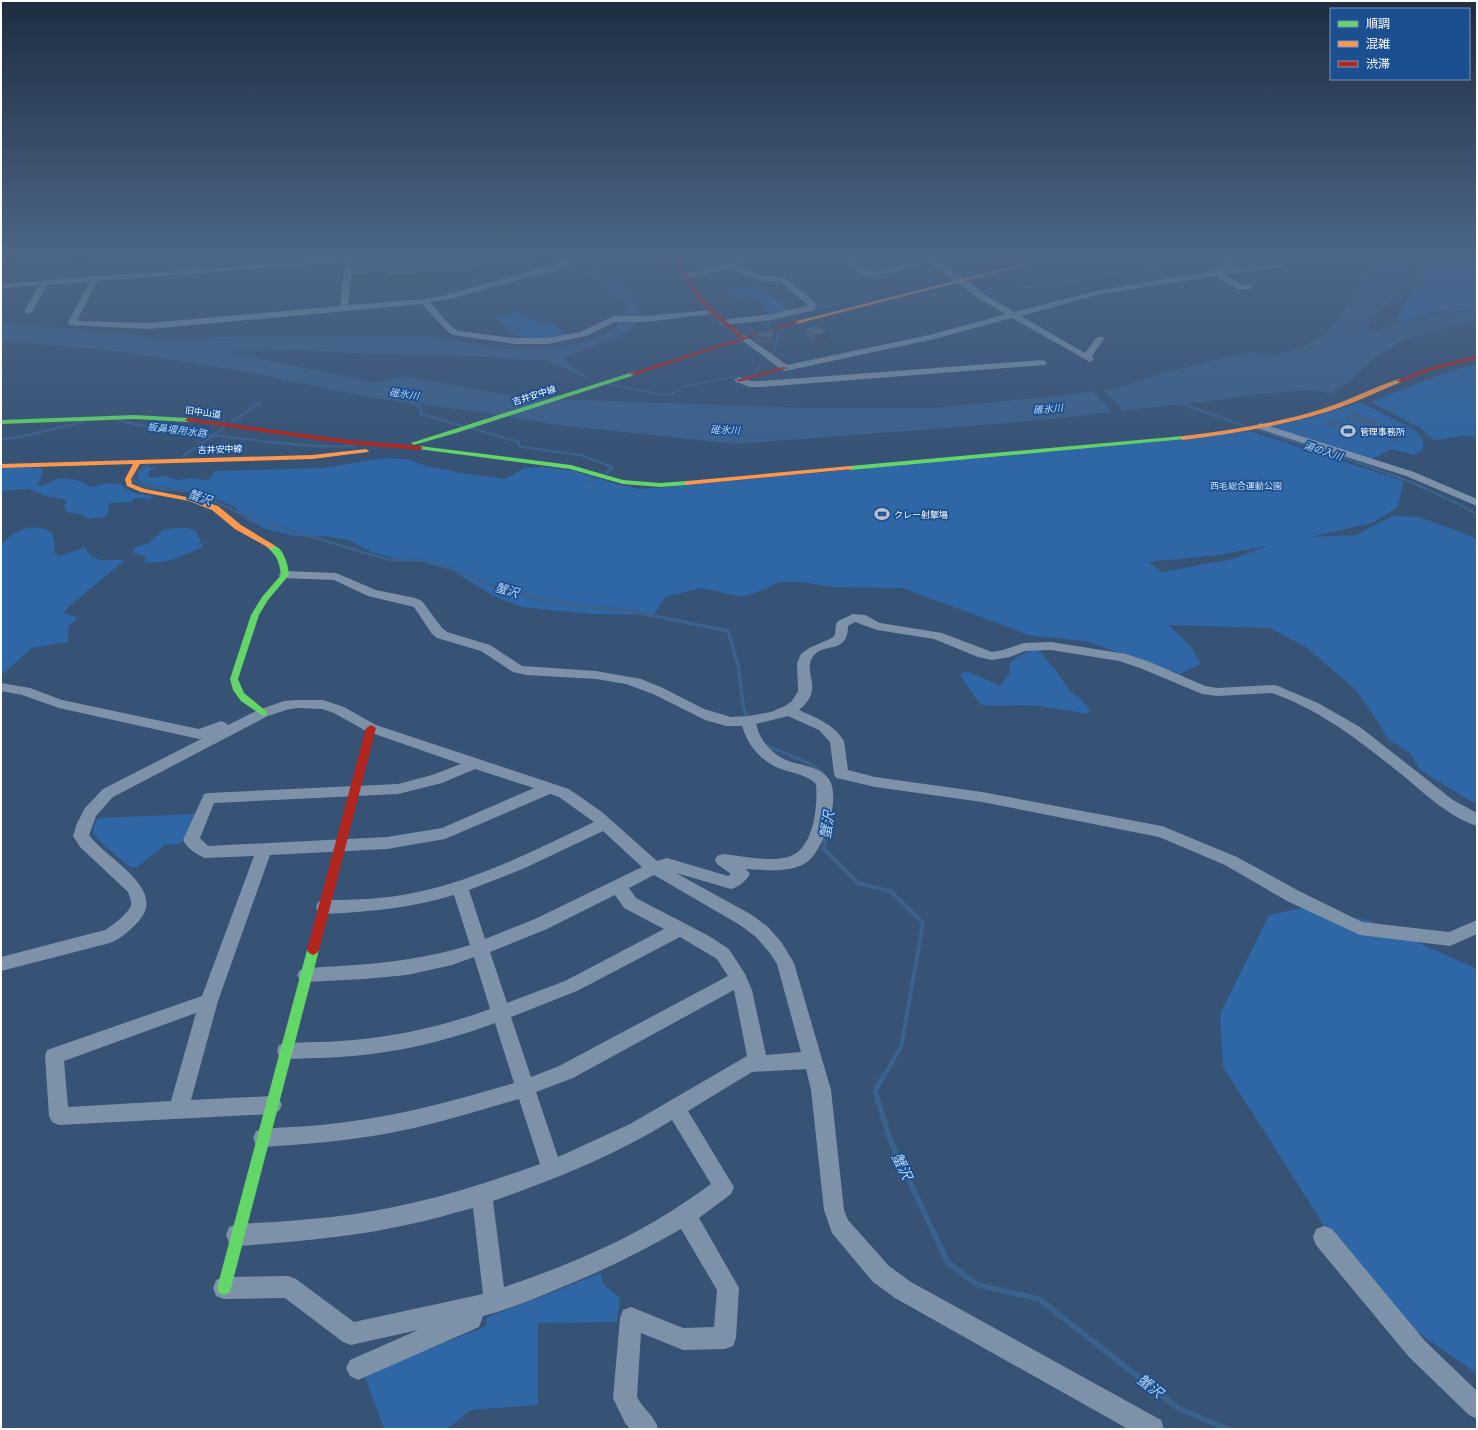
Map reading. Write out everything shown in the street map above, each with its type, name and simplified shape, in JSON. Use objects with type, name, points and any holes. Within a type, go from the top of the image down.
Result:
[{"type":"main road","points":[[724,323],[743,338]]},
{"type":"main road","name":"吉井安中線","points":[[1,466],[319,456],[401,446],[448,434],[743,338],[795,323]]},
{"type":"main road","points":[[401,446],[548,463],[571,467],[623,482],[660,485],[1205,436],[1316,414],[1359,399],[1410,376],[1477,357]]},
{"type":"main road","points":[[739,380],[785,368]]},
{"type":"main road","name":"旧中山道","points":[[1,422],[156,417],[184,419],[348,442],[401,446]]},
{"type":"main road","points":[[138,461],[128,479],[129,485],[142,491],[190,499],[215,508],[238,526],[275,549],[284,564],[285,575],[265,599],[255,614],[234,679],[235,689],[242,698],[261,711]]},
{"type":"main road","points":[[224,1288],[371,728]]},
{"type":"street","points":[[73,323],[72,324],[149,326],[186,323]]},
{"type":"street","points":[[445,323],[450,330],[456,333],[515,341],[548,341],[573,337],[594,330],[607,323]]},
{"type":"street","points":[[743,338],[785,368],[930,337],[984,323]]},
{"type":"street","points":[[1027,323],[1088,358],[1100,339]]},
{"type":"street","points":[[739,380],[750,384],[762,384],[1042,363]]},
{"type":"street","points":[[1254,427],[1410,474],[1477,503]]},
{"type":"street","points":[[285,575],[336,577],[372,593],[418,604],[437,631],[442,635],[490,651],[512,667],[521,670],[563,672],[637,683],[661,692],[722,721],[748,721],[778,715],[796,705],[803,697],[806,690],[804,666],[805,657],[820,647],[837,641],[842,634],[842,624],[854,618],[861,618],[877,626],[937,636],[992,656],[1005,654],[1024,647],[1051,646],[1088,650],[1144,665],[1202,690],[1217,692],[1273,689],[1285,693],[1313,706],[1355,730],[1448,804],[1477,820]]},
{"type":"street","points":[[1,687],[25,691],[59,704],[199,734],[208,732],[261,711],[297,704],[323,705],[339,710],[371,728],[564,793],[580,802],[654,868],[746,920],[762,932],[776,948],[785,963],[821,1090],[834,1210],[838,1226],[881,1274],[902,1290],[1152,1429]]},
{"type":"street","points":[[788,710],[824,727],[837,741],[841,774],[875,782],[982,797],[1162,832],[1231,861],[1293,896],[1360,928],[1450,939],[1477,927]]},
{"type":"street","points":[[1,964],[99,940],[110,936],[127,922],[139,907],[139,900],[135,889],[86,843],[81,836],[83,827],[91,810],[108,793],[261,711]]},
{"type":"street","points":[[306,975],[370,972],[422,965],[480,948],[537,925],[654,868],[667,864],[731,882],[742,874],[723,860],[756,863],[784,863],[797,860],[806,854],[817,837],[823,821],[826,797],[823,782],[810,771],[783,764],[766,754],[757,744],[750,730],[748,721]]},
{"type":"street","points":[[474,763],[454,774],[428,783],[398,789],[209,798],[191,840],[205,852],[387,843],[445,833],[549,788]]},
{"type":"street","points":[[324,907],[368,906],[400,902],[460,888],[491,876],[605,823]]},
{"type":"street","points":[[178,1111],[209,1001],[264,848]]},
{"type":"street","points":[[618,886],[630,903],[703,941],[723,954],[739,979],[743,990],[758,1063]]},
{"type":"street","points":[[460,888],[552,1170]]},
{"type":"street","points":[[286,1051],[338,1049],[380,1044],[456,1028],[501,1013],[571,986],[679,929]]},
{"type":"street","points":[[263,1138],[322,1134],[404,1121],[480,1102],[525,1088],[566,1072],[586,1062],[739,979]]},
{"type":"street","points":[[209,1001],[54,1056],[59,1116],[272,1105]]},
{"type":"street","points":[[238,1236],[346,1225],[411,1214],[482,1195],[552,1170],[637,1131],[749,1064],[813,1060]]},
{"type":"street","points":[[224,1288],[288,1287],[351,1334],[495,1302],[541,1285],[600,1261],[638,1242],[685,1215],[724,1187],[676,1109]]},
{"type":"street","points":[[482,1195],[495,1302]]},
{"type":"street","points":[[646,1428],[633,1415],[625,1398],[631,1318],[683,1339],[725,1338],[728,1288],[685,1215]]},
{"type":"street","points":[[1324,1237],[1417,1349],[1477,1407]]},
{"type":"street","points":[[358,1368],[471,1319],[473,1306]]},
{"type":"green space","points":[[502,323],[553,323],[568,336],[533,338],[515,335]]},
{"type":"green space","points":[[1477,364],[1477,437],[1462,436],[1434,440],[1420,428],[1371,402],[1436,376]]},
{"type":"green space","name":"管理事務所","points":[[1360,402],[1415,430],[1422,439],[1422,450],[1414,455],[1392,449],[1370,460],[1283,432],[1271,426],[1318,416]]},
{"type":"green space","name":"西毛総合運動公園","points":[[1250,431],[1403,481],[1398,507],[1372,523],[1311,537],[1356,535],[1392,516],[1419,517],[1471,536],[1477,540],[1477,805],[1420,770],[1411,754],[1388,739],[1355,689],[1307,648],[1270,628],[1169,625],[1192,648],[1201,664],[1180,674],[1085,641],[1032,636],[902,588],[833,587],[801,582],[780,582],[758,592],[742,597],[702,588],[666,597],[653,615],[591,614],[521,607],[490,594],[451,570],[423,562],[397,559],[371,552],[349,540],[325,536],[295,536],[266,529],[247,520],[234,506],[194,491],[144,485],[137,479],[138,474],[147,467],[157,468],[149,471],[148,478],[164,476],[177,480],[189,478],[208,480],[215,471],[322,468],[386,458],[407,459],[426,466],[461,473],[505,479],[525,468],[543,467],[574,471],[616,484],[640,489]],"holes":[[[1267,546],[1233,559],[1162,572],[1148,562],[1218,555]]]},
{"type":"green space","points":[[1,467],[42,468],[42,475],[37,486],[58,479],[67,478],[80,481],[92,487],[107,483],[121,484],[131,492],[154,496],[150,499],[136,498],[131,502],[110,503],[108,504],[109,510],[106,517],[86,519],[83,515],[67,512],[64,507],[67,500],[42,495],[29,489],[1,491]]},
{"type":"green space","points":[[31,527],[48,530],[51,532],[54,540],[54,553],[62,556],[85,547],[90,556],[101,560],[125,560],[67,608],[64,613],[78,618],[68,627],[68,642],[32,648],[4,673],[1,673],[1,545],[14,533]]},
{"type":"green space","points":[[187,528],[196,531],[203,547],[174,559],[152,563],[144,562],[146,557],[133,553],[134,548],[149,543],[163,530]]},
{"type":"green space","points":[[1037,649],[1055,669],[1069,690],[1081,699],[1090,710],[1088,714],[1040,706],[981,705],[964,682],[960,673],[969,672],[1000,686],[1010,673],[1010,663],[1020,655]]},
{"type":"green space","points":[[195,814],[181,844],[165,845],[137,867],[130,867],[101,843],[93,833],[94,825],[98,818]]},
{"type":"green space","points":[[1302,908],[1368,920],[1477,969],[1477,1374],[1366,1296],[1311,1205],[1223,1067],[1220,1014],[1269,915]]},
{"type":"green space","points":[[601,1273],[603,1284],[620,1298],[617,1322],[538,1323],[538,1405],[471,1410],[447,1429],[384,1429],[364,1374],[487,1326],[486,1318]]},
{"type":"water","name":"碓氷川","points":[[1,323],[9,323],[146,336],[144,337],[176,343],[215,337],[425,336],[508,349],[542,349],[586,342],[618,325],[619,323],[637,323],[635,327],[621,336],[563,359],[593,381],[549,361],[454,355],[369,354],[303,350],[225,351],[376,383],[403,376],[526,398],[810,408],[932,408],[1056,396],[1116,388],[1166,372],[1249,352],[1272,355],[1300,349],[1325,334],[1335,323],[1369,323],[1368,331],[1407,323],[1470,323],[1404,339],[1373,359],[1355,377],[1332,393],[1334,394],[1310,390],[1263,394],[1024,422],[737,444],[557,425],[480,412],[373,398],[247,372],[125,352],[32,343],[1,342]]},
{"type":"water","points":[[1357,412],[1410,437],[1395,442],[1343,417]]},
{"type":"water","points":[[1335,419],[1361,432],[1349,436],[1324,423]]},
{"type":"pier","points":[[1101,388],[1125,413],[1114,414],[1091,389]]},
{"type":"building","points":[[818,325],[828,333],[814,336],[804,328]]},
{"type":"building","points":[[775,327],[773,338],[761,337],[755,334]]},
{"type":"waterway","points":[[772,355],[775,349],[778,332]]},
{"type":"waterway","points":[[754,373],[768,358]]},
{"type":"waterway","name":"蟹沢","points":[[283,383],[288,375]]},
{"type":"waterway","points":[[607,384],[665,395],[672,394],[682,387],[738,376]]},
{"type":"waterway","name":"碓氷川","points":[[409,401],[421,407],[421,414],[465,427]]},
{"type":"waterway","name":"蟹沢","points":[[232,422],[260,402]]},
{"type":"waterway","name":"湯の入川","points":[[1179,403],[1248,427]]},
{"type":"waterway","name":"板鼻堰用水路","points":[[119,421],[214,435]]},
{"type":"waterway","name":"板鼻堰用水路","points":[[1,439],[15,438],[83,422]]},
{"type":"waterway","name":"蟹沢","points":[[214,435],[224,428]]},
{"type":"waterway","points":[[471,428],[519,442],[519,446],[522,447],[580,455],[613,467],[606,473]]},
{"type":"waterway","name":"湯の入川","points":[[1258,430],[1398,477],[1451,500],[1477,514]]},
{"type":"waterway","name":"蟹沢","points":[[183,456],[214,435]]},
{"type":"waterway","name":"板鼻堰用水路","points":[[214,435],[275,443],[355,446]]},
{"type":"waterway","name":"蟹沢","points":[[136,473],[149,464]]},
{"type":"waterway","name":"蟹沢","points":[[134,479],[133,480],[145,487],[194,492],[255,520],[389,560],[434,561],[462,573]]},
{"type":"waterway","points":[[590,482],[596,479]]},
{"type":"waterway","name":"蟹沢","points":[[459,572],[487,584],[546,601],[595,608],[626,610],[728,631],[738,665],[744,710],[749,720]]},
{"type":"waterway","name":"蟹沢","points":[[763,744],[811,764],[823,774]]},
{"type":"waterway","name":"蟹沢","points":[[827,826],[824,849],[858,883],[890,891],[923,923],[901,1047],[884,1076]]},
{"type":"waterway","name":"蟹沢","points":[[884,1075],[875,1091],[890,1140],[948,1263],[978,1285],[1039,1299],[1178,1408],[1227,1429]]},
{"type":"traffic: fast","points":[[414,443],[454,432],[633,374]]},
{"type":"traffic: fast","points":[[1,422],[135,417],[188,420]]},
{"type":"traffic: fast","points":[[850,468],[1183,438]]},
{"type":"traffic: fast","points":[[420,448],[571,467],[623,482],[660,485],[687,483]]},
{"type":"traffic: fast","points":[[263,713],[244,699],[238,690],[234,679],[255,615],[265,599],[285,575],[280,555],[271,547]]},
{"type":"traffic: fast","points":[[224,1288],[313,950]]},
{"type":"traffic: slow","points":[[1183,438],[1217,434],[1300,418],[1337,406],[1399,381]]},
{"type":"traffic: slow","points":[[1,466],[312,457],[366,451]]},
{"type":"traffic: slow","points":[[138,461],[128,479],[129,485],[143,491],[190,499],[215,508],[238,527],[271,547]]},
{"type":"traffic: slow","points":[[687,483],[850,468]]},
{"type":"traffic: jam","points":[[725,323],[743,338]]},
{"type":"traffic: jam","points":[[633,374],[794,323]]},
{"type":"traffic: jam","points":[[1399,381],[1427,370],[1477,357]]},
{"type":"traffic: jam","points":[[739,380],[785,368]]},
{"type":"traffic: jam","points":[[188,420],[348,442],[420,448]]},
{"type":"traffic: jam","points":[[313,950],[371,728]]},
{"type":"place","name":"管理事務所","points":[[1348,431]]},
{"type":"place","name":"クレー射撃場","points":[[882,514]]}]
